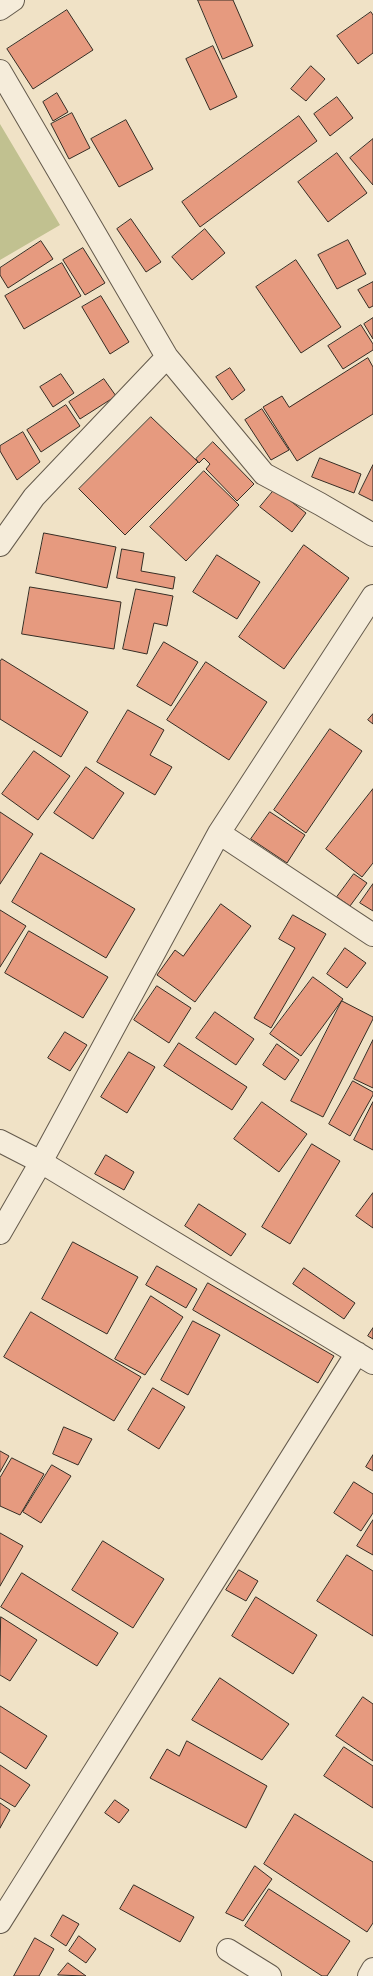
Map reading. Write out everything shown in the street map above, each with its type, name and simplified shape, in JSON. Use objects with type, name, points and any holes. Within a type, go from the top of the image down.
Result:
[{"type":"street","points":[[0,9],[13,0]]},
{"type":"street","points":[[0,71],[168,358],[264,474],[320,504],[373,536]]},
{"type":"street","points":[[0,546],[34,496],[168,358]]},
{"type":"street","points":[[0,1233],[41,1162],[219,833],[373,596]]},
{"type":"street","points":[[219,833],[373,935]]},
{"type":"street","points":[[0,1141],[41,1162],[365,1358],[0,1922]]},
{"type":"street","points":[[228,1950],[270,1976]]},
{"type":"street","points":[[369,1976],[373,1969]]},
{"type":"green space","points":[[0,124],[60,225],[0,260]]},
{"type":"building","points":[[198,0],[233,0],[253,46],[223,59]]},
{"type":"building","points":[[67,10],[93,50],[33,89],[7,49]]},
{"type":"building","points":[[371,12],[373,15],[373,53],[358,64],[337,36]]},
{"type":"building","points":[[213,46],[237,97],[210,110],[186,59]]},
{"type":"building","points":[[311,66],[325,79],[306,101],[291,89]]},
{"type":"building","points":[[57,93],[68,112],[53,121],[43,102]]},
{"type":"building","points":[[337,97],[353,118],[330,136],[314,114]]},
{"type":"building","points":[[72,113],[90,148],[69,159],[51,124]]},
{"type":"building","points":[[299,116],[317,141],[200,227],[182,202]]},
{"type":"building","points":[[126,120],[153,169],[119,187],[91,139]]},
{"type":"building","points":[[373,139],[373,185],[350,158]]},
{"type":"building","points":[[337,153],[367,193],[328,222],[298,182]]},
{"type":"building","points":[[131,219],[161,262],[146,272],[117,229]]},
{"type":"building","points":[[205,229],[225,253],[192,280],[172,257]]},
{"type":"building","points":[[348,240],[366,274],[337,289],[318,255]]},
{"type":"building","points":[[41,241],[53,259],[8,288],[0,275],[0,268]]},
{"type":"building","points":[[83,248],[105,283],[85,295],[63,260]]},
{"type":"building","points":[[296,260],[341,327],[301,353],[256,287]]},
{"type":"building","points":[[62,263],[81,296],[24,329],[5,296]]},
{"type":"building","points":[[373,282],[373,306],[369,308],[358,290]]},
{"type":"building","points":[[101,296],[129,342],[110,354],[82,307]]},
{"type":"building","points":[[373,318],[373,339],[364,324]]},
{"type":"building","points":[[361,325],[373,344],[373,350],[343,369],[328,346]]},
{"type":"building","points":[[368,358],[373,367],[373,414],[297,461],[263,407],[282,396],[289,407]]},
{"type":"building","points":[[230,368],[245,390],[232,400],[216,377]]},
{"type":"building","points":[[61,374],[74,393],[53,407],[40,387]]},
{"type":"building","points":[[104,379],[116,396],[80,419],[69,402]]},
{"type":"building","points":[[66,405],[80,426],[41,452],[27,430]]},
{"type":"building","points":[[262,409],[289,450],[271,460],[245,420]]},
{"type":"building","points":[[151,417],[198,462],[125,535],[79,489]]},
{"type":"building","points":[[23,432],[40,462],[17,480],[0,451],[0,446]]},
{"type":"building","points":[[213,442],[254,484],[237,501],[206,469],[210,464],[204,458],[199,463],[196,459]]},
{"type":"building","points":[[320,458],[361,474],[354,493],[312,477]]},
{"type":"building","points":[[373,465],[373,501],[359,494]]},
{"type":"building","points":[[204,471],[239,505],[186,561],[150,527]]},
{"type":"building","points":[[275,489],[306,513],[292,532],[260,507]]},
{"type":"building","points":[[44,533],[116,547],[107,588],[36,573]]},
{"type":"building","points":[[304,545],[349,578],[284,669],[239,637]]},
{"type":"building","points":[[122,549],[144,553],[141,571],[175,577],[173,589],[117,578]]},
{"type":"building","points":[[217,555],[260,582],[237,619],[193,592]]},
{"type":"building","points":[[30,587],[121,602],[114,649],[22,634]]},
{"type":"building","points":[[136,589],[173,596],[167,626],[154,623],[147,654],[123,649]]},
{"type":"building","points":[[164,642],[198,662],[171,706],[137,686]]},
{"type":"building","points":[[2,659],[88,712],[61,757],[0,719],[0,662]]},
{"type":"building","points":[[206,662],[267,702],[229,760],[167,720]]},
{"type":"building","points":[[128,710],[164,730],[150,755],[172,767],[155,795],[97,762]]},
{"type":"building","points":[[373,714],[373,724],[368,720]]},
{"type":"building","points":[[330,729],[362,751],[306,833],[274,810]]},
{"type":"building","points":[[34,751],[70,776],[38,820],[2,794]]},
{"type":"building","points":[[86,767],[124,793],[93,839],[54,813]]},
{"type":"building","points":[[373,789],[373,863],[362,877],[326,849]]},
{"type":"building","points":[[0,812],[33,834],[0,884]]},
{"type":"building","points":[[270,812],[305,835],[287,863],[251,839]]},
{"type":"building","points":[[41,853],[135,909],[106,958],[12,902]]},
{"type":"building","points":[[354,874],[367,883],[350,906],[337,897]]},
{"type":"building","points":[[373,884],[373,911],[360,903]]},
{"type":"building","points":[[221,904],[251,926],[195,1002],[157,975],[175,950],[183,956]]},
{"type":"building","points":[[0,910],[26,926],[0,967]]},
{"type":"building","points":[[293,915],[326,934],[271,1028],[254,1018],[295,948],[279,939]]},
{"type":"building","points":[[29,931],[108,977],[83,1018],[5,973]]},
{"type":"building","points":[[345,948],[366,963],[347,988],[327,974]]},
{"type":"building","points":[[313,977],[343,999],[301,1056],[270,1034]]},
{"type":"building","points":[[157,986],[191,1008],[169,1043],[134,1020]]},
{"type":"building","points":[[342,1001],[373,1017],[373,1019],[323,1117],[291,1101]]},
{"type":"building","points":[[215,1012],[254,1039],[236,1065],[196,1038]]},
{"type":"building","points":[[65,1032],[87,1045],[70,1071],[48,1058]]},
{"type":"building","points":[[373,1040],[373,1088],[354,1079]]},
{"type":"building","points":[[179,1043],[247,1087],[232,1110],[164,1066]]},
{"type":"building","points":[[277,1044],[299,1060],[285,1080],[263,1065]]},
{"type":"building","points":[[129,1052],[155,1067],[127,1113],[101,1097]]},
{"type":"building","points":[[353,1081],[373,1092],[373,1095],[350,1136],[329,1124]]},
{"type":"building","points":[[262,1102],[307,1134],[279,1172],[234,1139]]},
{"type":"building","points":[[373,1102],[373,1150],[354,1140]]},
{"type":"building","points":[[312,1144],[340,1161],[290,1244],[262,1227]]},
{"type":"building","points":[[106,1155],[134,1172],[124,1190],[95,1174]]},
{"type":"building","points":[[373,1193],[373,1228],[356,1216]]},
{"type":"building","points":[[199,1204],[246,1234],[231,1256],[185,1226]]},
{"type":"building","points":[[73,1242],[138,1277],[107,1334],[42,1299]]},
{"type":"building","points":[[157,1266],[197,1289],[186,1308],[146,1285]]},
{"type":"building","points":[[304,1268],[355,1303],[344,1319],[293,1284]]},
{"type":"building","points":[[208,1283],[334,1356],[318,1383],[193,1310]]},
{"type":"building","points":[[151,1296],[183,1317],[145,1375],[115,1359]]},
{"type":"building","points":[[31,1312],[141,1377],[114,1421],[4,1357]]},
{"type":"building","points":[[193,1321],[220,1335],[188,1395],[161,1380]]},
{"type":"building","points":[[373,1328],[373,1339],[368,1336]]},
{"type":"building","points":[[153,1388],[185,1407],[159,1449],[128,1430]]},
{"type":"building","points":[[64,1427],[92,1439],[78,1465],[53,1454]]},
{"type":"building","points":[[0,1451],[9,1456],[0,1472]]},
{"type":"building","points":[[373,1455],[373,1471],[366,1467]]},
{"type":"building","points":[[12,1458],[44,1474],[20,1515],[0,1506],[0,1478]]},
{"type":"building","points":[[52,1465],[71,1476],[41,1523],[23,1512]]},
{"type":"building","points":[[354,1482],[373,1494],[373,1513],[361,1531],[334,1513]]},
{"type":"building","points":[[373,1520],[373,1555],[357,1546]]},
{"type":"building","points":[[0,1533],[23,1546],[0,1586]]},
{"type":"building","points":[[103,1541],[164,1579],[133,1628],[72,1590]]},
{"type":"building","points":[[347,1555],[373,1571],[373,1636],[317,1601]]},
{"type":"building","points":[[239,1570],[258,1581],[246,1601],[226,1590]]},
{"type":"building","points":[[22,1573],[118,1633],[97,1666],[1,1607]]},
{"type":"building","points":[[256,1597],[317,1635],[293,1674],[232,1636]]},
{"type":"building","points":[[1,1617],[37,1640],[10,1681],[0,1675]]},
{"type":"building","points":[[220,1678],[289,1724],[262,1760],[192,1720]]},
{"type":"building","points":[[363,1697],[373,1704],[373,1761],[336,1736]]},
{"type":"building","points":[[0,1706],[47,1736],[26,1769],[0,1752]]},
{"type":"building","points":[[187,1741],[267,1786],[246,1828],[150,1778],[167,1749],[179,1756]]},
{"type":"building","points":[[344,1747],[373,1766],[373,1808],[324,1776]]},
{"type":"building","points":[[0,1765],[30,1785],[15,1807],[0,1798]]},
{"type":"building","points":[[115,1800],[129,1810],[119,1823],[105,1813]]},
{"type":"building","points":[[0,1803],[10,1810],[0,1828]]},
{"type":"building","points":[[295,1814],[373,1862],[373,1923],[367,1932],[264,1864]]},
{"type":"building","points":[[255,1866],[272,1879],[243,1921],[226,1913]]},
{"type":"building","points":[[134,1885],[194,1917],[180,1942],[120,1909]]},
{"type":"building","points":[[269,1889],[350,1941],[327,1976],[322,1976],[245,1926]]},
{"type":"building","points":[[63,1915],[79,1924],[66,1946],[51,1936]]},
{"type":"building","points":[[79,1936],[96,1949],[86,1963],[69,1951]]},
{"type":"building","points":[[35,1938],[54,1949],[39,1976],[14,1976]]},
{"type":"building","points":[[68,1963],[86,1976],[58,1975]]}]
